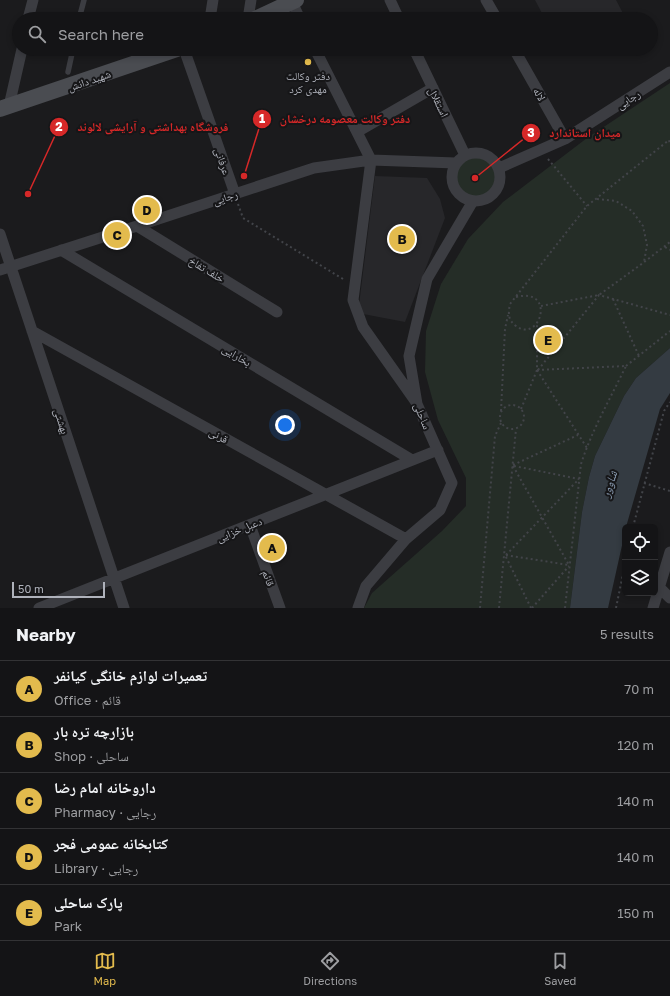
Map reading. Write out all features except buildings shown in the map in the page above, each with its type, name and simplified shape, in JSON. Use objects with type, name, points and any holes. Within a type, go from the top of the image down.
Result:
[{"type":"main road","points":[[270,12],[294,1]]},
{"type":"main road","name":"شهید دانش","points":[[5,107],[156,56]]},
{"type":"street","points":[[30,12],[33,0]]},
{"type":"street","points":[[211,12],[213,0]]},
{"type":"street","points":[[249,12],[251,0]]},
{"type":"street","points":[[390,0],[396,12]]},
{"type":"street","points":[[486,0],[493,12]]},
{"type":"street","points":[[294,1],[298,12]]},
{"type":"street","points":[[5,107],[20,56]]},
{"type":"street","name":"عرفانی","points":[[186,56],[235,194]]},
{"type":"street","points":[[319,56],[371,160],[353,300],[363,327],[417,404]]},
{"type":"street","name":"استقلال","points":[[417,56],[465,155]]},
{"type":"street","name":"لاله","points":[[518,56],[565,139]]},
{"type":"street","name":"رجایی","points":[[499,168],[565,139],[670,72]]},
{"type":"street","points":[[357,132],[433,88]]},
{"type":"street","points":[[478,153],[491,158],[499,168],[500,180],[495,192],[486,199],[473,201],[462,196],[454,187],[452,174],[456,163],[465,155],[478,153]]},
{"type":"street","name":"رجایی","points":[[5,268],[314,168],[371,160],[456,163]]},
{"type":"street","name":"ساحلی","points":[[358,608],[366,586],[406,540],[440,510],[452,483],[417,404],[409,356],[427,279],[473,201]]},
{"type":"street","name":"خلف تفاخ","points":[[138,226],[277,312]]},
{"type":"street","name":"بهشتی","points":[[0,234],[5,268],[32,330],[124,608]]},
{"type":"street","name":"بخارایی","points":[[61,250],[412,460]]},
{"type":"street","name":"قرنی","points":[[32,330],[406,540]]},
{"type":"street","name":"دعبل خزایی","points":[[39,608],[438,450]]},
{"type":"street","name":"قائم","points":[[250,525],[280,608]]},
{"type":"street","points":[[653,608],[670,552]]},
{"type":"street","points":[[659,587],[670,598]]},
{"type":"lane","points":[[81,12],[84,0]]},
{"type":"lane","points":[[68,72],[71,56]]},
{"type":"path","points":[[480,608],[495,436],[500,423],[499,417],[501,411],[505,329],[510,304],[587,206],[669,140],[670,144]]},
{"type":"path","points":[[541,150],[587,206]]},
{"type":"path","points":[[235,194],[243,218],[355,286]]},
{"type":"path","points":[[597,199],[616,201],[627,207],[632,211],[643,226],[648,245],[643,263]]},
{"type":"path","points":[[521,410],[537,370],[598,295],[670,242]]},
{"type":"path","points":[[665,247],[670,250]]},
{"type":"path","points":[[508,314],[512,323],[519,328],[529,329],[537,324],[542,316],[541,306],[535,298],[526,295],[516,298]]},
{"type":"path","points":[[541,306],[598,295],[670,315]]},
{"type":"path","points":[[613,299],[639,356]]},
{"type":"path","points":[[537,324],[537,370],[587,448]]},
{"type":"path","points":[[565,608],[581,464],[587,448],[626,366],[670,331]]},
{"type":"path","points":[[537,370],[626,366]]},
{"type":"path","points":[[634,524],[664,411],[670,402]]},
{"type":"path","points":[[500,423],[504,427],[516,429],[521,426],[524,420],[524,415],[516,406],[510,405],[501,411]]},
{"type":"path","points":[[500,608],[516,429]]},
{"type":"path","points":[[512,465],[578,435]]},
{"type":"path","points":[[512,465],[579,479]]},
{"type":"path","points":[[512,465],[570,565]]},
{"type":"path","points":[[505,555],[579,479]]},
{"type":"path","points":[[644,483],[670,491]]},
{"type":"path","points":[[505,555],[570,565]]},
{"type":"path","points":[[505,555],[532,608],[570,565]]},
{"type":"path","points":[[616,608],[622,586]]},
{"type":"shaded area","points":[[535,0],[616,0],[622,12],[541,12]]},
{"type":"shaded area","points":[[670,83],[670,348],[636,378],[624,396],[595,456],[582,512],[570,608],[364,608],[372,593],[442,531],[466,506],[466,478],[438,420],[425,372],[426,331],[441,284],[468,239],[503,202],[587,138]]},
{"type":"shaded area","points":[[472,155],[480,155],[492,161],[498,173],[498,181],[492,193],[480,199],[472,199],[460,193],[454,181],[454,173],[460,161]]},
{"type":"shaded area","points":[[375,176],[427,178],[440,199],[445,218],[405,322],[358,313]]},
{"type":"water","name":"شاوور","points":[[670,348],[670,393],[660,409],[627,524],[622,524],[622,545],[608,608],[570,608],[582,512],[595,456],[624,396],[636,378]]},
{"type":"place","name":"دفتر وکالت مهدی کرد","points":[[308,62]]},
{"type":"place","name":"دفتر وکالت معصومه درخشان","points":[[244,176]]},
{"type":"place","name":"میدان استاندارد","points":[[475,178]]},
{"type":"place","name":"فروشگاه بهداشتی و آرایشی لالوند","points":[[28,194]]},
{"type":"place","name":"کتابخانه عمومی فجر","points":[[147,210]]},
{"type":"place","name":"داروخانه امام رضا","points":[[117,235]]},
{"type":"place","name":"بازارچه تره بار","points":[[402,239]]},
{"type":"place","name":"پارک ساحلی","points":[[548,340]]},
{"type":"place","name":"تعمیرات لوازم خانگی کیانفر","points":[[272,548]]}]
